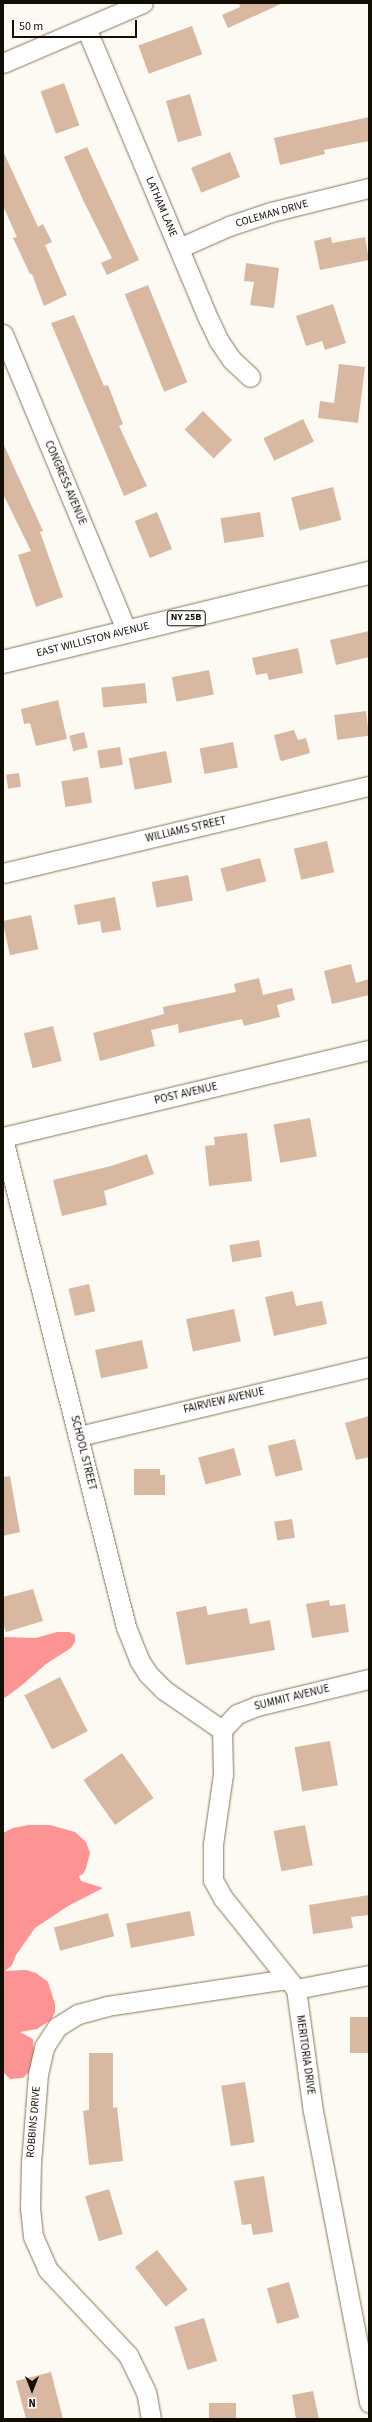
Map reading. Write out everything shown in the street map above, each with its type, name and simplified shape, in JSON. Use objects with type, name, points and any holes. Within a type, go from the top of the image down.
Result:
[{"type":"main road","name":"EAST WILLISTON AVENUE","points":[[3,662],[369,573]]},
{"type":"street","points":[[3,64],[143,3]]},
{"type":"street","name":"LATHAM LANE","points":[[86,28],[219,341],[232,359],[250,377]]},
{"type":"street","name":"COLEMAN DRIVE","points":[[179,248],[229,226],[271,212],[369,188]]},
{"type":"street","name":"CONGRESS AVENUE","points":[[3,334],[9,367],[127,632]]},
{"type":"street","name":"WILLIAMS STREET","points":[[3,873],[369,786]]},
{"type":"street","name":"POST AVENUE","points":[[3,1138],[369,1050]]},
{"type":"street","name":"SCHOOL STREET","points":[[3,1138],[126,1627],[139,1660],[148,1674],[164,1690],[222,1730]]},
{"type":"street","name":"FAIRVIEW AVENUE","points":[[79,1436],[369,1367]]},
{"type":"street","name":"SUMMIT AVENUE","points":[[222,1730],[237,1714],[257,1706],[369,1679]]},
{"type":"street","points":[[222,1730],[224,1774],[213,1844],[213,1880],[223,1898],[291,1984]]},
{"type":"street","name":"ROBBINS DRIVE","points":[[151,2419],[146,2392],[128,2355],[48,2270],[33,2236],[30,2208],[30,2163],[38,2074],[44,2047],[57,2027],[78,2014],[106,2006],[369,1975]]},
{"type":"street","name":"MERITORIA DRIVE","points":[[291,1984],[312,2105],[369,2403]]},
{"type":"shaded area","points":[[57,1632],[69,1632],[75,1635],[75,1642],[71,1648],[46,1664],[21,1686],[3,1699],[3,1637],[36,1638]]},
{"type":"shaded area","points":[[29,1825],[50,1825],[75,1832],[86,1842],[90,1853],[86,1868],[83,1874],[79,1876],[81,1881],[103,1888],[68,1906],[35,1928],[16,1955],[12,1965],[5,1971],[26,1970],[36,1973],[48,1982],[55,2004],[55,2012],[51,2020],[37,2029],[20,2032],[33,2039],[34,2057],[31,2070],[23,2078],[10,2079],[3,2072],[3,1833],[13,1828]]},
{"type":"building","points":[[239,3],[283,3],[228,28],[222,15],[240,7]]},
{"type":"building","points":[[192,26],[202,54],[149,74],[138,45]]},
{"type":"building","points":[[64,83],[79,125],[56,134],[41,92]]},
{"type":"building","points":[[190,94],[202,135],[178,142],[166,101]]},
{"type":"building","points":[[369,117],[369,141],[324,150],[325,154],[280,165],[274,138]]},
{"type":"building","points":[[87,147],[139,260],[107,275],[101,263],[112,258],[83,200],[64,157]]},
{"type":"building","points":[[3,151],[38,227],[43,224],[52,242],[45,245],[67,295],[44,306],[32,274],[30,274],[13,238],[17,237],[3,206]]},
{"type":"building","points":[[230,152],[240,177],[201,193],[191,168]]},
{"type":"building","points":[[331,237],[332,243],[365,237],[369,260],[320,270],[314,241]]},
{"type":"building","points":[[246,263],[279,268],[274,308],[250,305],[254,282],[244,281]]},
{"type":"building","points":[[148,285],[187,382],[164,392],[125,294]]},
{"type":"building","points":[[333,304],[346,343],[325,350],[322,341],[306,346],[296,316]]},
{"type":"building","points":[[74,315],[104,386],[108,385],[123,424],[119,426],[147,486],[124,496],[51,323]]},
{"type":"building","points":[[339,364],[365,367],[358,423],[318,418],[320,401],[334,403]]},
{"type":"building","points":[[203,411],[232,440],[214,458],[185,429]]},
{"type":"building","points":[[303,419],[314,441],[274,461],[263,438]]},
{"type":"building","points":[[3,443],[43,531],[40,532],[63,597],[36,607],[18,555],[31,551],[3,494]]},
{"type":"building","points":[[333,487],[341,520],[300,530],[291,497]]},
{"type":"building","points":[[157,512],[172,549],[150,558],[135,521]]},
{"type":"building","points":[[260,512],[264,537],[224,543],[220,518]]},
{"type":"building","points":[[369,631],[369,657],[336,665],[330,640]]},
{"type":"building","points":[[298,648],[303,673],[269,680],[267,673],[256,675],[252,658]]},
{"type":"building","points":[[209,670],[214,695],[176,702],[172,677]]},
{"type":"building","points":[[145,683],[147,703],[103,707],[101,688]]},
{"type":"building","points":[[58,700],[67,739],[36,746],[30,723],[24,724],[21,709]]},
{"type":"building","points":[[366,711],[369,736],[337,740],[334,715]]},
{"type":"building","points":[[294,730],[298,740],[306,738],[310,753],[282,761],[280,760],[274,735]]},
{"type":"building","points":[[84,732],[88,748],[73,751],[69,736]]},
{"type":"building","points":[[233,742],[238,768],[205,774],[200,748]]},
{"type":"building","points":[[120,747],[123,765],[100,768],[97,751]]},
{"type":"building","points":[[166,751],[172,782],[135,790],[129,758]]},
{"type":"building","points":[[19,773],[21,787],[8,789],[6,775]]},
{"type":"building","points":[[88,777],[92,803],[65,807],[61,781]]},
{"type":"building","points":[[327,841],[334,872],[301,880],[294,849]]},
{"type":"building","points":[[260,858],[266,881],[227,892],[220,869]]},
{"type":"building","points":[[188,875],[193,901],[157,908],[152,882]]},
{"type":"building","points":[[115,897],[121,930],[102,933],[100,921],[78,925],[74,905]]},
{"type":"building","points":[[31,915],[38,949],[10,955],[3,921]]},
{"type":"building","points":[[351,964],[356,983],[369,979],[369,995],[332,1004],[324,971]]},
{"type":"building","points":[[259,978],[263,995],[292,988],[295,1000],[277,1005],[280,1017],[244,1026],[242,1019],[179,1033],[178,1024],[151,1030],[155,1046],[100,1061],[93,1033],[164,1014],[163,1007],[236,992],[234,984]]},
{"type":"building","points":[[53,1026],[62,1061],[33,1068],[24,1033]]},
{"type":"building","points":[[310,1118],[317,1156],[280,1163],[274,1124]]},
{"type":"building","points":[[247,1133],[252,1181],[209,1186],[205,1146],[215,1145],[214,1137]]},
{"type":"building","points":[[147,1154],[154,1174],[104,1191],[107,1205],[62,1216],[53,1180],[111,1166]]},
{"type":"building","points":[[259,1240],[262,1257],[232,1262],[229,1245]]},
{"type":"building","points":[[89,1284],[95,1311],[75,1316],[69,1289]]},
{"type":"building","points":[[293,1291],[296,1306],[322,1301],[327,1324],[274,1336],[265,1297]]},
{"type":"building","points":[[234,1309],[241,1341],[193,1351],[186,1319]]},
{"type":"building","points":[[142,1340],[148,1368],[101,1378],[95,1350]]},
{"type":"building","points":[[369,1416],[369,1457],[356,1460],[345,1423]]},
{"type":"building","points":[[295,1439],[303,1470],[276,1477],[268,1446]]},
{"type":"building","points":[[234,1448],[241,1475],[206,1485],[198,1458]]},
{"type":"building","points":[[134,1469],[160,1469],[160,1475],[165,1475],[165,1495],[134,1495]]},
{"type":"building","points":[[10,1476],[20,1532],[3,1536],[3,1477]]},
{"type":"building","points":[[292,1519],[295,1538],[277,1541],[274,1522]]},
{"type":"building","points":[[33,1589],[43,1621],[6,1632],[3,1624],[3,1597]]},
{"type":"building","points":[[329,1600],[330,1606],[345,1604],[349,1632],[312,1638],[306,1604]]},
{"type":"building","points":[[206,1606],[208,1615],[247,1608],[250,1624],[270,1620],[275,1650],[186,1665],[176,1612]]},
{"type":"building","points":[[60,1677],[88,1731],[52,1750],[24,1695]]},
{"type":"building","points":[[330,1741],[338,1785],[302,1792],[295,1747]]},
{"type":"building","points":[[122,1753],[154,1798],[115,1825],[83,1780]]},
{"type":"building","points":[[305,1825],[313,1865],[281,1871],[274,1831]]},
{"type":"building","points":[[369,1895],[369,1915],[351,1917],[353,1928],[313,1934],[309,1905]]},
{"type":"building","points":[[190,1911],[195,1936],[131,1948],[126,1923]]},
{"type":"building","points":[[108,1913],[114,1936],[60,1951],[54,1927]]},
{"type":"building","points":[[350,2017],[369,2017],[369,2053],[350,2053]]},
{"type":"building","points":[[89,2053],[113,2053],[113,2108],[117,2107],[123,2161],[89,2165],[83,2111],[89,2110]]},
{"type":"building","points":[[245,2082],[255,2142],[231,2146],[221,2086]]},
{"type":"building","points":[[264,2176],[273,2232],[253,2235],[251,2224],[242,2225],[234,2181]]},
{"type":"building","points":[[109,2189],[123,2234],[99,2241],[85,2196]]},
{"type":"building","points":[[157,2250],[188,2289],[166,2307],[135,2267]]},
{"type":"building","points":[[289,2282],[299,2318],[277,2324],[267,2288]]},
{"type":"building","points":[[204,2318],[217,2361],[188,2370],[174,2327]]},
{"type":"building","points":[[51,2372],[63,2419],[26,2419],[16,2381]]},
{"type":"building","points":[[313,2391],[319,2419],[296,2419],[292,2395]]},
{"type":"building","points":[[209,2403],[236,2403],[236,2419],[209,2419]]}]
